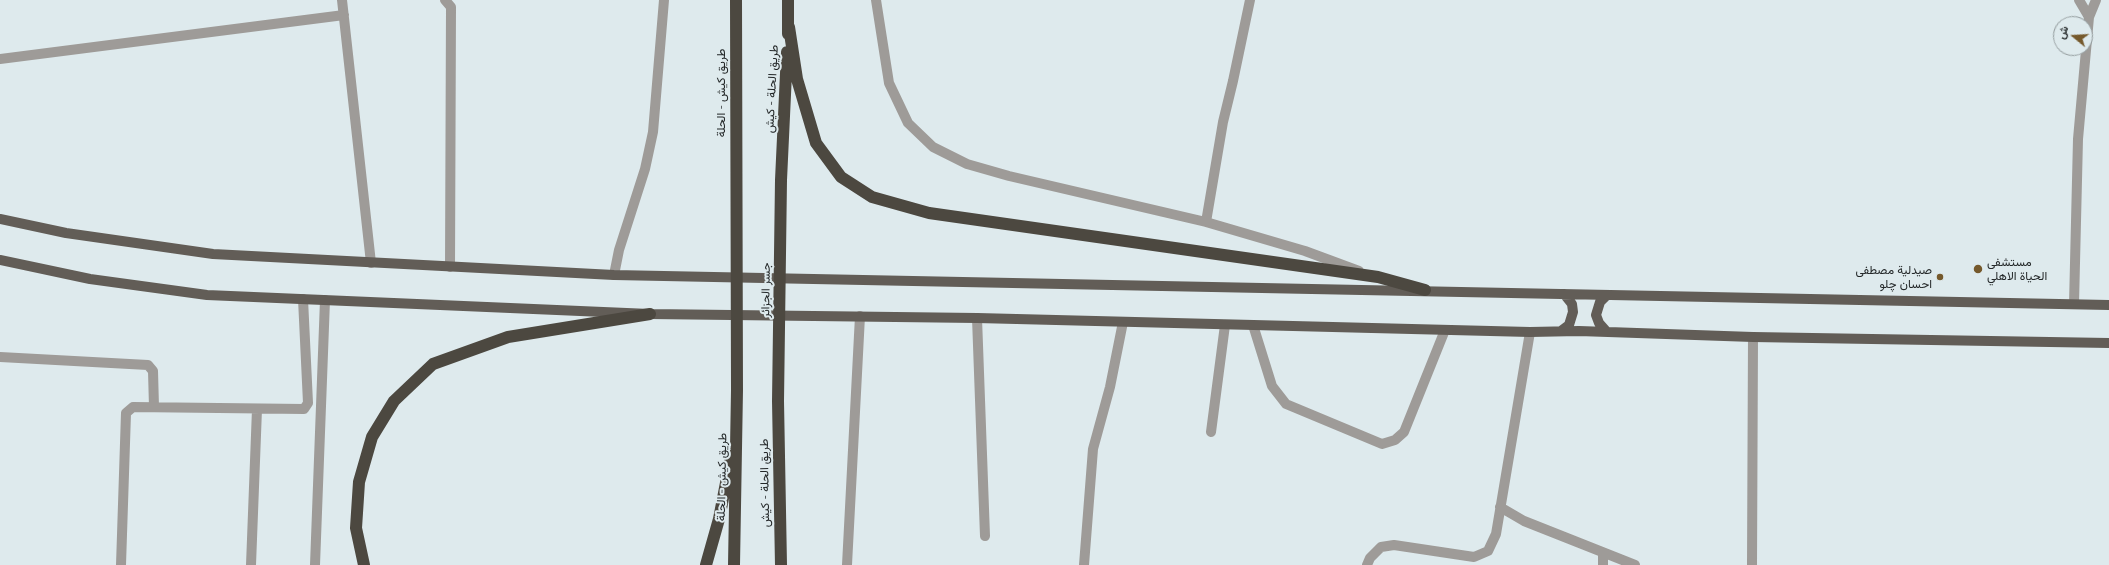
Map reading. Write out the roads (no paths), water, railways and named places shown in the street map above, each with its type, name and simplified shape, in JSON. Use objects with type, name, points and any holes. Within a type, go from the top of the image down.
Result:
[{"type":"highway","name":"طريق كيش - الحلة","points":[[734,565],[737,425],[735,187],[736,0]]},
{"type":"highway","name":"طريق الحلة - كيش","points":[[781,180],[788,0]]},
{"type":"highway","points":[[788,22],[797,79],[816,143],[841,177],[872,197],[929,213],[1378,277],[1424,290]]},
{"type":"highway","name":"جسر الجزائر","points":[[778,401],[781,180]]},
{"type":"highway","points":[[364,565],[356,528],[359,482],[372,437],[394,401],[433,364],[508,337],[650,314]]},
{"type":"highway","name":"طريق الحلة - كيش","points":[[778,401],[781,565]]},
{"type":"highway","points":[[706,565],[719,519],[737,425]]},
{"type":"main road","points":[[0,219],[66,233],[213,254],[614,275],[1424,290],[2109,305]]},
{"type":"main road","points":[[0,260],[90,279],[199,294],[650,314],[977,318],[1530,332],[1561,331],[2109,343]]},
{"type":"main road","points":[[1561,331],[1569,325],[1574,312],[1572,304],[1564,294]]},
{"type":"main road","points":[[1607,295],[1600,302],[1596,315],[1599,323],[1607,332]]},
{"type":"street","points":[[342,0],[371,263]]},
{"type":"street","points":[[614,275],[619,250],[645,169],[653,132],[664,0]]},
{"type":"street","points":[[876,0],[889,83],[908,123],[933,147],[967,164],[1009,176],[1206,222],[1305,252],[1378,277]]},
{"type":"street","points":[[1206,222],[1223,122],[1250,0]]},
{"type":"street","points":[[2079,0],[2088,16]]},
{"type":"street","points":[[2089,16],[2096,0]]},
{"type":"street","points":[[450,2],[450,267]]},
{"type":"street","points":[[0,59],[344,15]]},
{"type":"street","points":[[2074,304],[2078,139],[2085,56]]},
{"type":"street","points":[[121,565],[126,413],[132,407],[302,410],[308,403],[303,299]]},
{"type":"street","points":[[315,565],[325,300]]},
{"type":"street","points":[[847,565],[860,316]]},
{"type":"street","points":[[977,318],[985,536]]},
{"type":"street","points":[[1084,565],[1093,449],[1110,387],[1123,322]]},
{"type":"street","points":[[1211,432],[1224,325]]},
{"type":"street","points":[[1253,325],[1272,386],[1286,404],[1382,444],[1395,440],[1404,432],[1445,330]]},
{"type":"street","points":[[1367,565],[1370,558],[1381,547],[1394,545],[1474,557],[1488,551],[1496,534],[1530,332]]},
{"type":"street","points":[[1752,565],[1753,336]]},
{"type":"street","points":[[0,357],[148,365],[153,371],[154,407]]},
{"type":"street","points":[[251,565],[257,409]]},
{"type":"street","points":[[1500,507],[1524,522],[1603,554],[1635,565]]},
{"type":"street","points":[[1603,554],[1603,565]]},
{"type":"place","name":"مستشفى الحياة الاهلي","points":[[1978,269]]},
{"type":"place","name":"صيدلية مصطفى احسان چلو","points":[[1940,277]]}]
